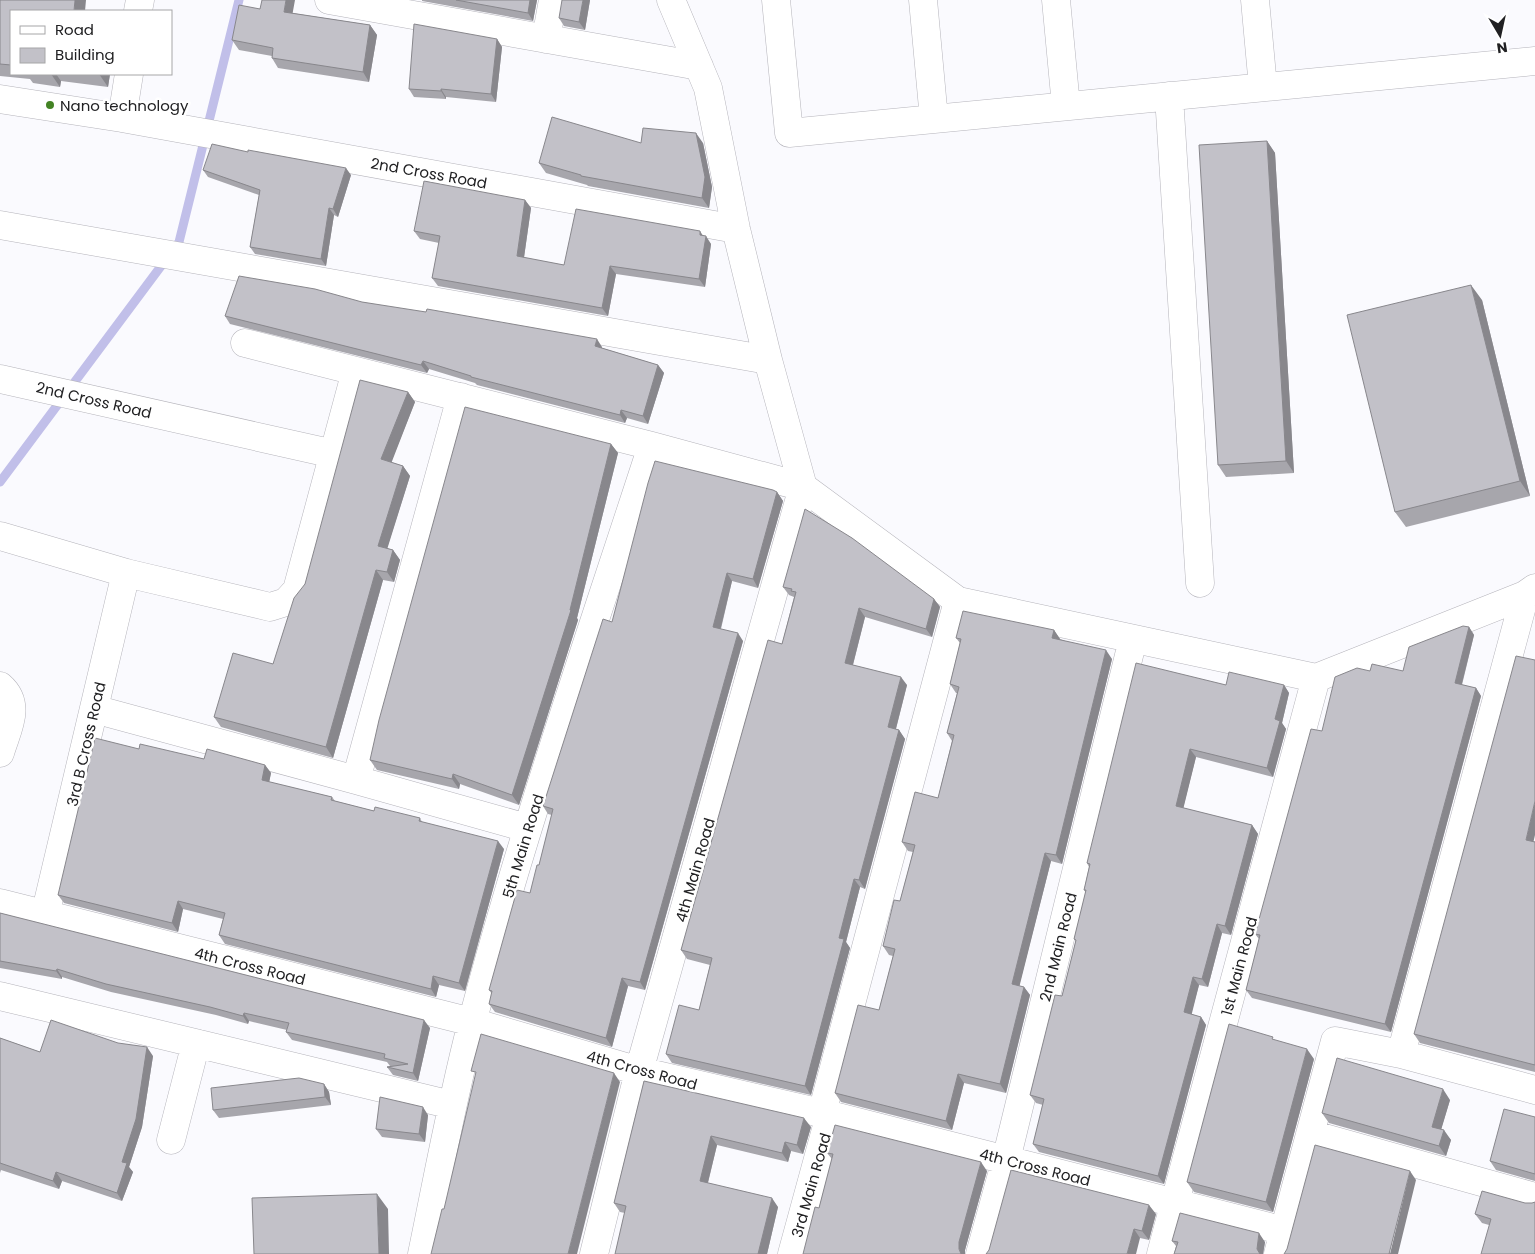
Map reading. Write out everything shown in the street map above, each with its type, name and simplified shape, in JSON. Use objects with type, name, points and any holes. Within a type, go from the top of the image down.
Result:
[{"type":"street","points":[[329,0],[699,66]]},
{"type":"street","points":[[546,39],[553,0]]},
{"type":"street","points":[[671,0],[708,88],[736,229],[768,360],[803,487]]},
{"type":"street","points":[[776,0],[789,133],[1535,60]]},
{"type":"street","points":[[923,0],[934,119]]},
{"type":"street","points":[[1056,0],[1066,106]]},
{"type":"street","points":[[1255,0],[1263,87]]},
{"type":"street","points":[[122,118],[129,75]]},
{"type":"street","points":[[1169,96],[1200,583]]},
{"type":"street","name":"2nd Cross Road","points":[[0,99],[192,130],[736,229]]},
{"type":"street","points":[[0,225],[768,360]]},
{"type":"street","points":[[245,343],[652,446],[803,487],[958,601],[1316,678],[1530,591],[1524,646],[1400,1054]]},
{"type":"street","points":[[0,536],[126,573],[270,608],[286,602],[297,590],[356,371]]},
{"type":"street","name":"2nd Cross Road","points":[[0,379],[334,454]]},
{"type":"street","points":[[356,780],[461,397]]},
{"type":"street","name":"5th Main Road","points":[[422,1254],[452,1105],[472,1022],[527,828],[652,446]]},
{"type":"street","name":"4th Main Road","points":[[594,1254],[639,1071],[803,487]]},
{"type":"street","name":"3rd B Cross Road","points":[[45,914],[126,573]]},
{"type":"street","name":"3rd Main Road","points":[[792,1254],[826,1114],[958,601]]},
{"type":"street","name":"2nd Main Road","points":[[980,1254],[1006,1160],[1133,639]]},
{"type":"street","name":"1st Main Road","points":[[1161,1254],[1316,678]]},
{"type":"street","points":[[0,686],[8,693],[13,709],[0,753]]},
{"type":"street","points":[[94,709],[527,828]]},
{"type":"street","name":"4th Cross Road","points":[[0,903],[472,1022],[639,1071],[826,1114],[1175,1203],[1282,1242]]},
{"type":"street","points":[[0,996],[452,1105]]},
{"type":"street","points":[[1282,1242],[1335,1041],[1400,1054],[1535,1090]]},
{"type":"street","points":[[171,1140],[196,1043]]},
{"type":"street","points":[[1310,1134],[1535,1197]]},
{"type":"building","points":[[0,0],[75,0],[74,10],[10,10],[10,65],[0,64]]},
{"type":"building","points":[[262,0],[286,0],[284,12],[370,25],[363,72],[272,58],[273,48],[232,40],[239,5],[260,9]]},
{"type":"building","points":[[456,0],[530,0],[528,13]]},
{"type":"building","points":[[562,0],[583,0],[579,22],[559,18]]},
{"type":"building","points":[[414,24],[497,39],[491,94],[441,89],[441,91],[409,89]]},
{"type":"building","points":[[552,117],[641,143],[643,128],[696,133],[705,177],[702,198],[581,176],[539,163]]},
{"type":"building","points":[[1267,141],[1286,461],[1218,465],[1199,145]]},
{"type":"building","points":[[212,144],[248,152],[248,150],[346,168],[333,209],[329,208],[321,259],[250,247],[260,190],[203,170]]},
{"type":"building","points":[[424,181],[525,200],[517,256],[564,265],[576,209],[700,231],[700,235],[706,236],[699,279],[610,266],[602,308],[432,278],[440,236],[414,231]]},
{"type":"building","points":[[239,276],[315,289],[362,302],[426,312],[427,309],[597,339],[595,346],[658,365],[643,416],[621,410],[620,415],[471,377],[423,361],[421,365],[225,316]]},
{"type":"building","points":[[1471,285],[1520,481],[1395,512],[1347,315]]},
{"type":"building","points":[[360,380],[408,392],[381,459],[403,466],[378,546],[393,550],[387,572],[376,570],[326,747],[214,717],[233,653],[273,664],[294,598],[305,584]]},
{"type":"building","points":[[465,407],[611,444],[571,610],[512,795],[453,774],[452,779],[370,760],[379,720]]},
{"type":"building","points":[[655,461],[777,492],[753,579],[727,573],[713,627],[738,633],[640,982],[622,978],[606,1038],[489,1004],[492,991],[489,990],[517,890],[530,893],[537,865],[539,865],[553,809],[543,806],[603,619],[612,622]]},
{"type":"building","points":[[805,509],[852,538],[934,599],[926,629],[859,608],[845,663],[901,677],[888,727],[899,730],[859,880],[854,879],[839,938],[844,939],[805,1086],[666,1054],[679,1005],[699,1010],[712,958],[681,950],[768,640],[782,644],[796,592],[783,587]]},
{"type":"building","points":[[963,611],[1054,630],[1052,638],[1106,650],[1056,855],[1045,853],[1012,984],[1024,987],[1000,1084],[958,1074],[946,1121],[835,1093],[858,1005],[879,1010],[895,949],[883,946],[894,900],[900,901],[915,845],[902,842],[915,792],[938,798],[954,735],[947,733],[959,687],[950,684],[961,639],[956,638]]},
{"type":"building","points":[[1463,626],[1469,627],[1455,683],[1476,688],[1385,1024],[1246,990],[1260,935],[1255,934],[1311,729],[1322,731],[1335,677],[1357,668],[1370,671],[1372,664],[1403,671],[1409,647]]},
{"type":"building","points":[[1516,656],[1535,660],[1535,801],[1526,840],[1535,842],[1535,1065],[1414,1034]]},
{"type":"building","points":[[1136,663],[1226,685],[1229,672],[1284,685],[1275,719],[1280,721],[1267,768],[1190,749],[1176,806],[1252,825],[1225,926],[1217,924],[1202,979],[1193,977],[1184,1012],[1201,1017],[1158,1176],[1033,1144],[1044,1099],[1030,1095],[1055,995],[1062,996],[1076,940],[1074,939],[1086,890],[1084,890],[1090,864],[1087,863]]},
{"type":"building","points":[[95,738],[139,749],[140,744],[204,759],[207,749],[265,765],[262,780],[332,797],[331,800],[374,811],[375,807],[420,818],[419,821],[498,841],[459,983],[433,976],[431,989],[219,935],[225,913],[178,901],[172,923],[58,895]]},
{"type":"building","points":[[0,913],[424,1020],[413,1073],[387,1067],[408,1064],[384,1058],[385,1054],[286,1032],[289,1023],[244,1013],[243,1016],[106,984],[57,969],[56,971],[0,961]]},
{"type":"building","points":[[51,1020],[118,1043],[147,1047],[136,1119],[122,1162],[127,1163],[117,1193],[56,1172],[53,1181],[0,1163],[0,1038],[40,1052]]},
{"type":"building","points":[[1229,1024],[1307,1049],[1266,1202],[1187,1182]]},
{"type":"building","points":[[481,1034],[614,1073],[568,1254],[431,1254],[442,1209],[444,1209],[476,1072],[471,1071]]},
{"type":"building","points":[[1337,1058],[1443,1089],[1432,1127],[1444,1130],[1439,1146],[1322,1113]]},
{"type":"building","points":[[299,1078],[324,1084],[325,1097],[213,1110],[211,1088]]},
{"type":"building","points":[[644,1081],[804,1118],[797,1145],[785,1142],[782,1153],[711,1136],[700,1181],[772,1198],[758,1254],[615,1254],[626,1206],[614,1203]]},
{"type":"building","points":[[380,1097],[423,1107],[419,1134],[376,1129]]},
{"type":"building","points":[[1504,1109],[1535,1117],[1535,1174],[1490,1161]]},
{"type":"building","points":[[835,1125],[981,1162],[959,1242],[961,1254],[803,1254],[815,1207],[819,1208],[833,1154],[827,1153]]},
{"type":"building","points":[[1315,1145],[1410,1171],[1389,1254],[1284,1254],[1287,1249]]},
{"type":"building","points":[[1011,1170],[1149,1205],[1142,1231],[1134,1229],[1127,1254],[986,1254],[989,1250]]},
{"type":"building","points":[[1482,1191],[1525,1203],[1535,1202],[1535,1254],[1481,1254],[1491,1219],[1475,1214]]},
{"type":"building","points":[[377,1194],[379,1254],[254,1254],[252,1198]]},
{"type":"building","points":[[1180,1213],[1259,1233],[1257,1249],[1260,1254],[1174,1254],[1178,1242],[1172,1241]]},
{"type":"waterway","points":[[0,482],[179,242],[239,0]]},
{"type":"place","name":"Nano technology","points":[[50,105]]}]
